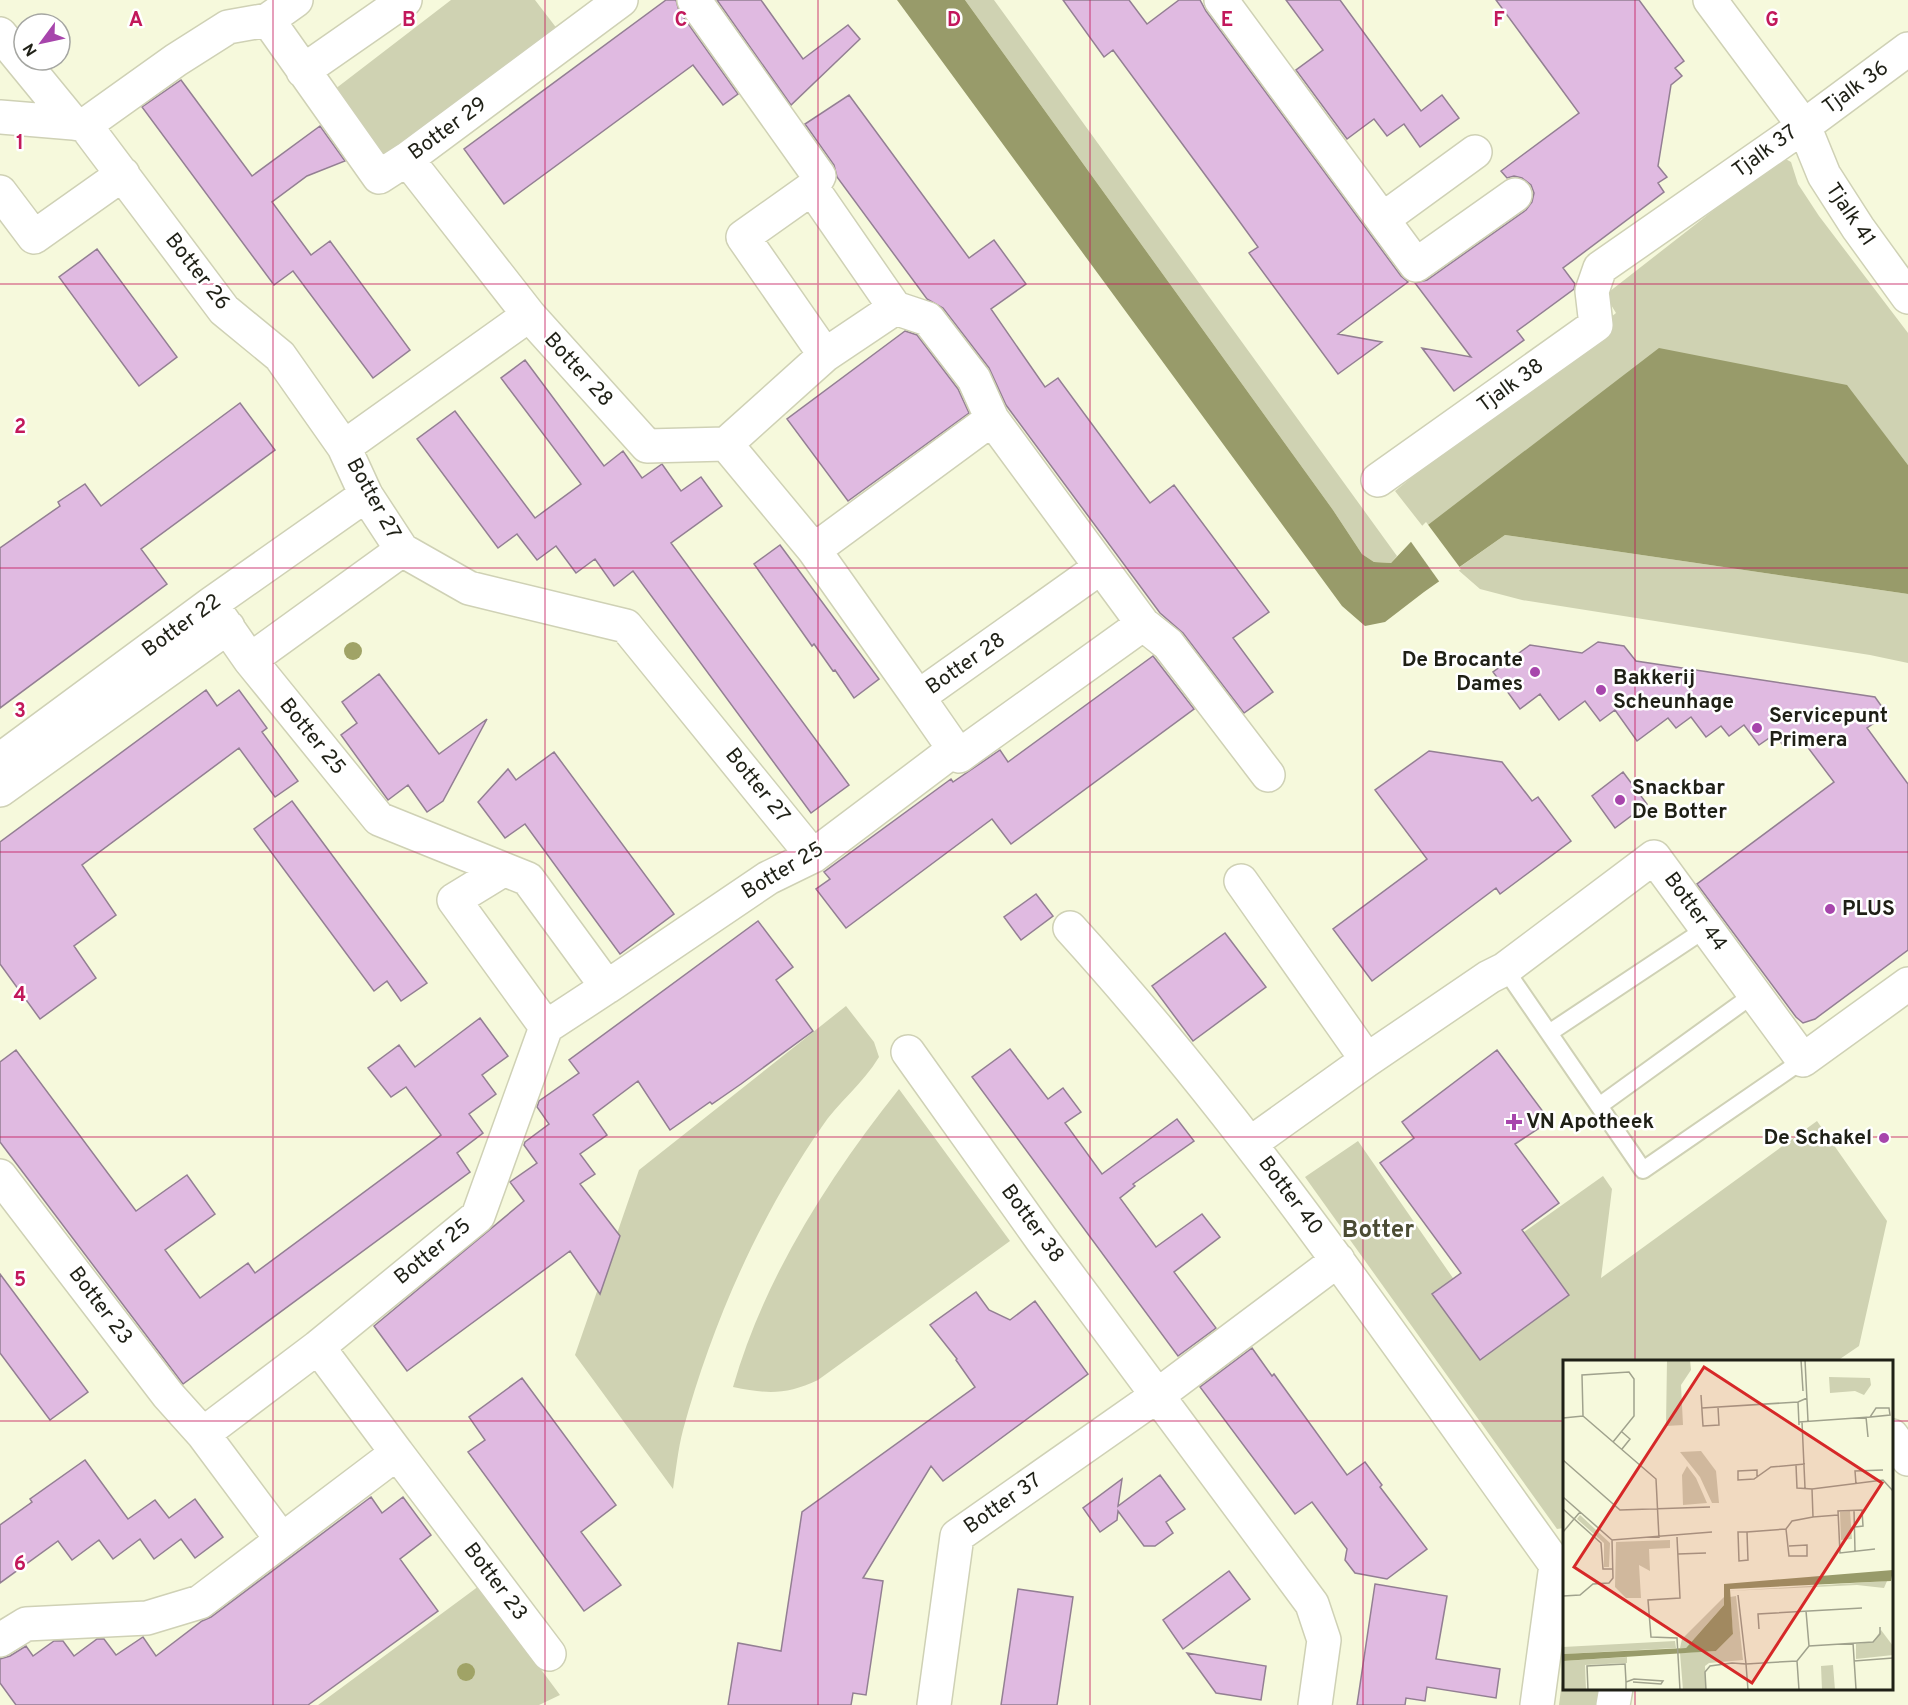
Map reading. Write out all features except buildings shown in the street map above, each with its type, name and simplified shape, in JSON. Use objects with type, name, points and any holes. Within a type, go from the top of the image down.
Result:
[{"type":"street","points":[[0,117],[79,124],[228,27],[268,20],[296,0]]},
{"type":"street","points":[[303,70],[405,0]]},
{"type":"street","name":"Botter 29","points":[[268,20],[379,177],[407,159],[621,0]]},
{"type":"street","points":[[694,0],[741,63],[819,176],[812,188],[743,237],[825,355]]},
{"type":"street","points":[[1221,0],[1416,265],[1515,195]]},
{"type":"street","name":"Tjalk 37","points":[[1600,268],[1804,126],[1710,0]]},
{"type":"street","name":"Botter 26","points":[[0,34],[123,174],[224,310],[280,356],[344,447]]},
{"type":"street","name":"Tjalk 36","points":[[1804,126],[1908,50]]},
{"type":"street","name":"Tjalk 41","points":[[1804,126],[1824,175],[1858,228],[1908,297]]},
{"type":"street","points":[[1383,219],[1475,152]]},
{"type":"street","points":[[407,159],[529,315]]},
{"type":"street","points":[[0,192],[34,237],[123,174]]},
{"type":"street","points":[[812,188],[896,308],[928,319],[974,379],[993,419],[1143,624],[1168,644],[1268,776]]},
{"type":"street","name":"Tjalk 38","points":[[1378,480],[1596,325],[1592,291],[1600,268]]},
{"type":"street","points":[[726,444],[825,355],[896,308]]},
{"type":"street","name":"Botter 28","points":[[529,315],[647,446],[726,444],[814,550],[918,698],[1101,567]]},
{"type":"street","name":"Botter 27","points":[[529,315],[344,447],[366,495],[402,550],[469,588],[626,626],[813,855]]},
{"type":"street","points":[[814,550],[993,419]]},
{"type":"street","name":"Botter 22","points":[[0,789],[366,495]]},
{"type":"street","points":[[250,660],[402,550]]},
{"type":"street","name":"Botter 22","points":[[0,760],[219,615]]},
{"type":"street","name":"Botter 25","points":[[219,615],[250,660],[379,819],[528,879],[607,987]]},
{"type":"street","points":[[918,698],[957,753],[1143,624]]},
{"type":"street","name":"Botter 25","points":[[318,1347],[478,1216],[546,1027],[768,878],[813,855],[957,753]]},
{"type":"street","name":"Botter 44","points":[[1251,1143],[1367,1060],[1489,977],[1505,969],[1654,857],[1803,1060]]},
{"type":"street","points":[[502,870],[454,900],[546,1027]]},
{"type":"street","points":[[1241,880],[1367,1060]]},
{"type":"street","name":"Botter 40","points":[[1070,928],[1134,998],[1251,1143],[1560,1562],[1537,1705]]},
{"type":"street","points":[[1803,1060],[1908,984]]},
{"type":"street","name":"Botter 38","points":[[908,1052],[1042,1240],[1312,1604],[1324,1640],[1316,1705]]},
{"type":"street","name":"Botter 23","points":[[0,1176],[168,1395],[203,1434],[282,1540]]},
{"type":"street","points":[[1158,1395],[1338,1260]]},
{"type":"street","points":[[203,1434],[318,1347]]},
{"type":"street","name":"Botter 23","points":[[318,1347],[549,1654]]},
{"type":"street","name":"Botter 37","points":[[934,1705],[957,1536],[1158,1395]]},
{"type":"street","points":[[1893,1437],[1908,1459]]},
{"type":"street","points":[[0,1640],[26,1624],[147,1618],[200,1602],[398,1453]]},
{"type":"street","points":[[1613,1705],[1616,1690]]},
{"type":"lane","points":[[1549,1033],[1707,928]]},
{"type":"lane","points":[[1505,969],[1643,1170],[1803,1060]]},
{"type":"lane","points":[[1599,1106],[1754,994]]},
{"type":"shaded area","points":[[451,0],[535,0],[558,30],[377,160],[326,96]]},
{"type":"shaded area","points":[[897,0],[965,0],[1333,510],[1362,554],[1374,562],[1391,563],[1424,528],[1659,348],[1847,385],[1908,465],[1908,594],[1505,535],[1385,622],[1365,626],[1342,606]]},
{"type":"shaded area","points":[[965,0],[994,0],[1397,556],[1391,563],[1374,562],[1362,554],[1333,510]]},
{"type":"shaded area","points":[[1782,157],[1791,162],[1798,184],[1819,216],[1908,333],[1908,465],[1846,385],[1424,528],[1395,491],[1616,313],[1605,295]]},
{"type":"shaded area","points":[[1505,535],[1908,594],[1908,663],[1522,600],[1480,589],[1457,569]]},
{"type":"shaded area","points":[[846,1006],[874,1042],[879,1057],[866,1076],[828,1119],[798,1163],[739,1273],[695,1390],[681,1437],[673,1489],[575,1355],[639,1170]]},
{"type":"shaded area","points":[[899,1089],[1010,1241],[818,1380],[776,1392],[733,1387],[762,1307],[801,1230],[848,1157]]},
{"type":"shaded area","points":[[1817,1121],[1887,1221],[1859,1346],[1838,1360],[1563,1360],[1563,1528],[1557,1529],[1305,1177],[1358,1141],[1455,1281],[1603,1176],[1612,1189],[1601,1278]]},
{"type":"shaded area","points":[[479,1586],[560,1695],[539,1705],[318,1705]]},
{"type":"shaded area","points":[[1563,1674],[1563,1690],[1601,1690],[1598,1705],[1559,1705]]},
{"type":"pier","points":[[1426,522],[1461,569],[1441,584],[1409,539]]},
{"type":"place","name":"De Brocante Dames","points":[[1535,672]]},
{"type":"place","name":"Bakkerij Scheunhage","points":[[1601,690]]},
{"type":"place","name":"Servicepunt Primera","points":[[1757,728]]},
{"type":"place","name":"Snackbar De Botter","points":[[1620,800]]},
{"type":"place","name":"PLUS","points":[[1830,909]]},
{"type":"place","name":"VN Apotheek","points":[[1514,1122]]},
{"type":"place","name":"De Schakel","points":[[1884,1138]]},
{"type":"district","name":"Botter","points":[[1378,1231]]}]
